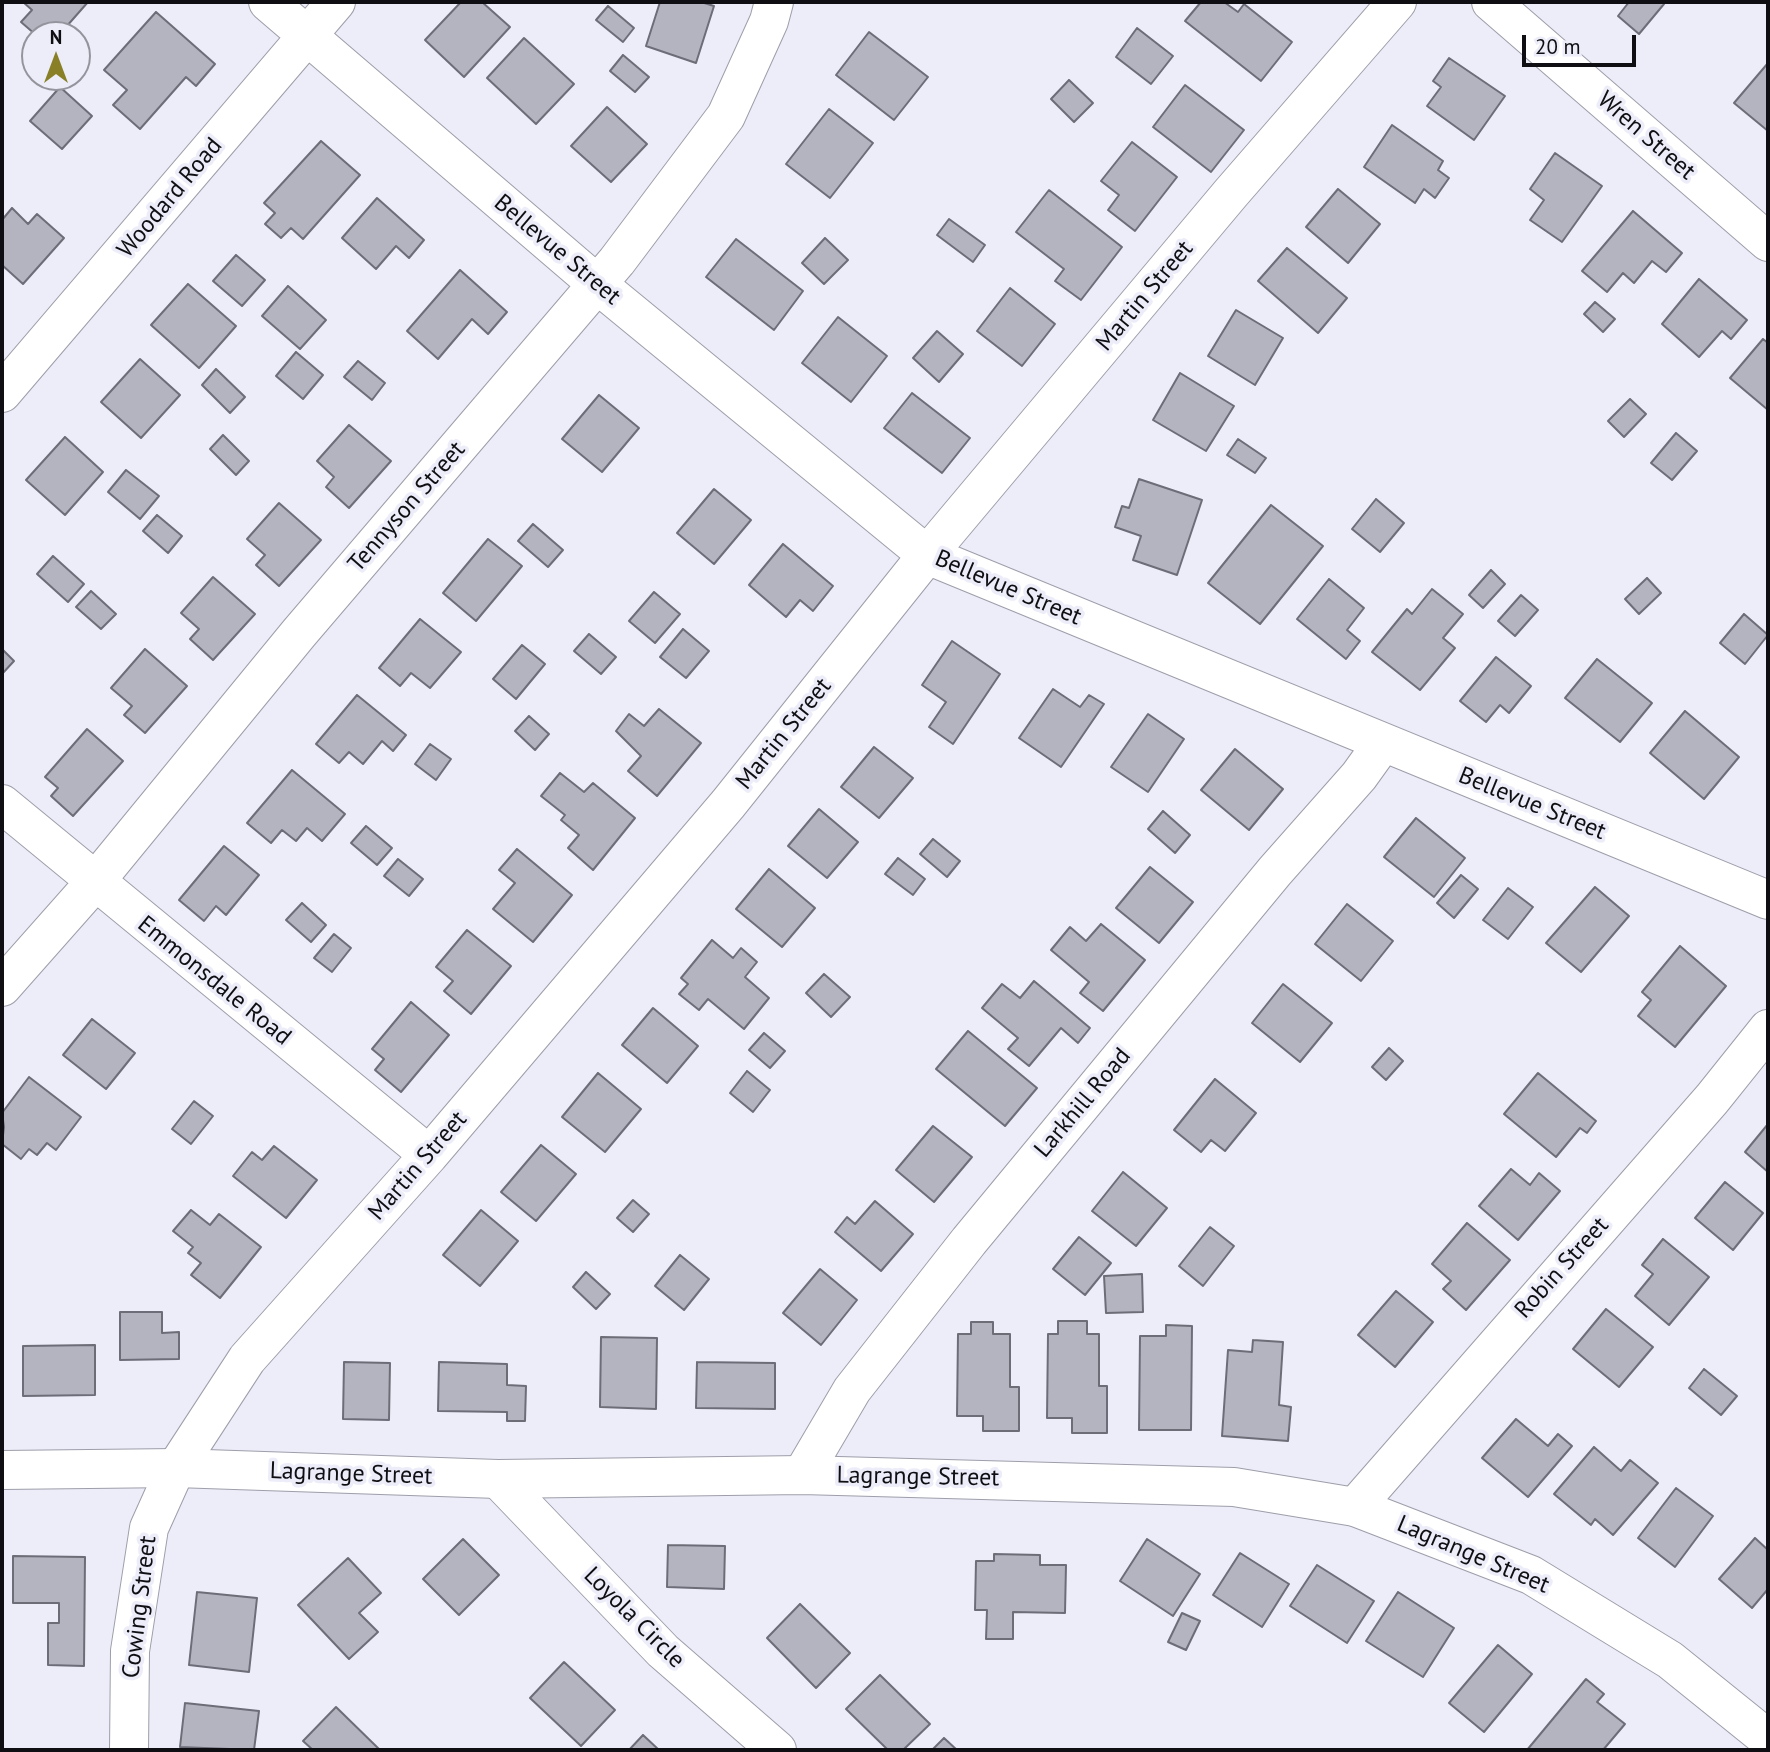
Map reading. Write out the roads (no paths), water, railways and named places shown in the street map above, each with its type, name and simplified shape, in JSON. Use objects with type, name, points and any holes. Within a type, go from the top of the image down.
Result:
[{"type":"street","name":"Bellevue Street","points":[[268,2],[597,285],[927,555],[1382,744],[1768,900]]},
{"type":"street","name":"Woodard Road","points":[[2,393],[336,2]]},
{"type":"street","name":"Tennyson Street","points":[[2,987],[94,883],[299,633],[597,285],[726,117],[769,21],[774,2]]},
{"type":"street","name":"Martin Street","points":[[176,1468],[247,1359],[429,1155],[728,804],[927,555],[1231,193],[1397,2]]},
{"type":"street","name":"Wren Street","points":[[1491,2],[1768,242]]},
{"type":"street","name":"Larkhill Road","points":[[802,1475],[852,1390],[969,1241],[1275,871],[1359,776],[1382,744]]},
{"type":"street","name":"Emmonsdale Road","points":[[2,804],[94,883],[429,1155]]},
{"type":"street","name":"Robin Street","points":[[1355,1507],[1712,1099],[1768,1030]]},
{"type":"street","name":"Lagrange Street","points":[[2,1470],[176,1468],[498,1479],[802,1475],[1234,1487],[1355,1507],[1531,1575],[1670,1660],[1768,1739]]},
{"type":"street","name":"Cowing Street","points":[[129,1750],[130,1651],[149,1528],[176,1468]]},
{"type":"street","name":"Loyola Circle","points":[[498,1479],[663,1651],[777,1750]]}]
